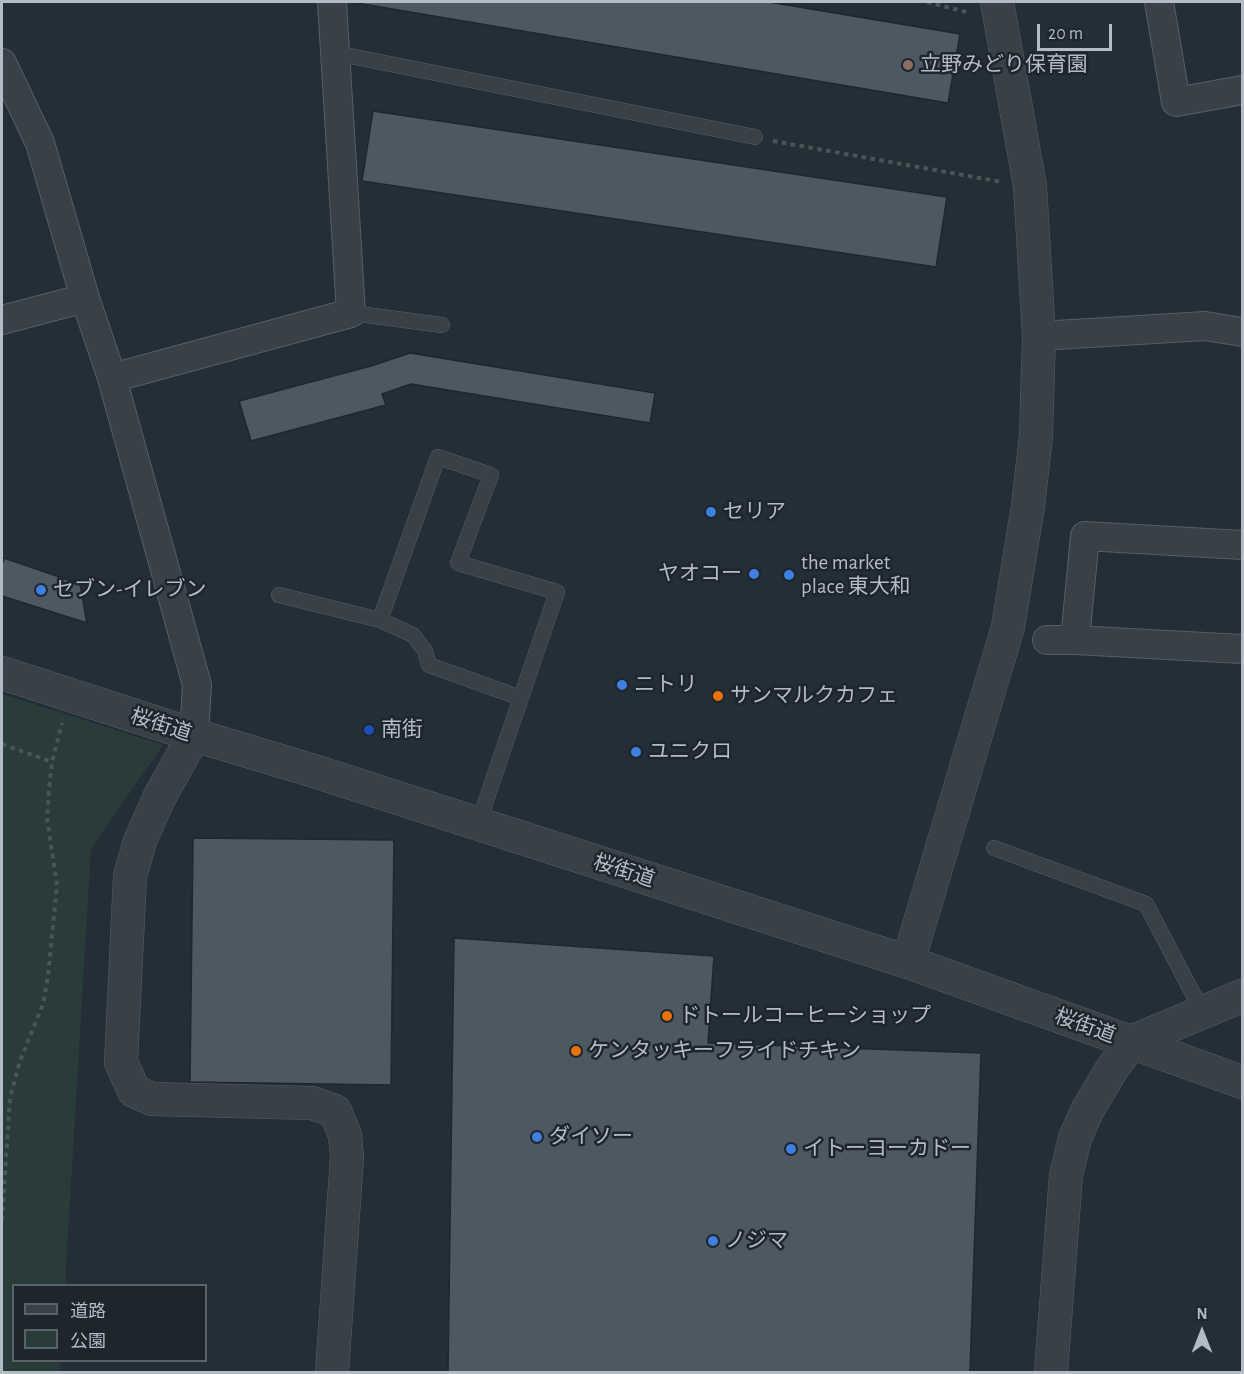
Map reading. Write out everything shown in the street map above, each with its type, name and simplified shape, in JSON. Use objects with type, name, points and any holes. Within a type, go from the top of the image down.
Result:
[{"type":"street","points":[[112,378],[351,313],[332,2]]},
{"type":"street","points":[[1159,2],[1176,102],[1242,90]]},
{"type":"street","points":[[908,962],[1008,627],[1028,506],[1036,436],[1040,336],[1029,186],[999,10]]},
{"type":"street","points":[[2,63],[40,143],[112,378],[197,686],[194,735],[159,798],[140,841],[130,876],[121,1062],[134,1091],[152,1099],[312,1103],[335,1112],[345,1135],[346,1157],[332,1372]]},
{"type":"street","points":[[2,320],[86,298]]},
{"type":"street","points":[[1040,336],[1205,326],[1242,332]]},
{"type":"street","points":[[1075,640],[1085,536],[1242,545]]},
{"type":"street","points":[[1047,640],[1242,649]]},
{"type":"street","name":"桜街道","points":[[2,673],[908,962],[1242,1082]]},
{"type":"street","points":[[1051,1372],[1066,1175],[1075,1138],[1088,1109],[1131,1042],[1242,996]]},
{"type":"lane","points":[[335,52],[755,137]]},
{"type":"lane","points":[[351,313],[442,325]]},
{"type":"lane","points":[[380,620],[438,457],[491,475],[458,563],[557,592],[478,824]]},
{"type":"lane","points":[[279,595],[380,620],[413,635],[425,651],[429,665],[521,698]]},
{"type":"lane","points":[[994,848],[1146,904],[1203,1013]]},
{"type":"path","points":[[927,2],[999,10]]},
{"type":"path","points":[[755,137],[984,180],[1029,186]]},
{"type":"path","points":[[2,1220],[10,1098],[20,1061],[43,1004],[48,976],[57,885],[47,819],[52,762],[70,696]]},
{"type":"path","points":[[2,744],[52,762]]},
{"type":"green space","points":[[2,694],[163,745],[91,848],[65,1284],[12,1284],[12,1362],[60,1362],[59,1372],[2,1372]]},
{"type":"building","points":[[351,2],[769,2],[960,34],[948,103]]},
{"type":"building","points":[[373,111],[947,197],[936,267],[362,181]]},
{"type":"building","points":[[410,353],[655,393],[650,423],[411,384],[382,394],[386,405],[251,441],[239,401],[371,366]]},
{"type":"building","name":"セブン-イレブン","points":[[4,558],[80,584],[87,623],[2,596]]},
{"type":"building","points":[[193,838],[394,840],[391,1085],[190,1082]]},
{"type":"building","points":[[454,938],[714,956],[708,1043],[981,1053],[970,1372],[448,1372]]},
{"type":"place","name":"立野みどり保育園","points":[[908,65]]},
{"type":"place","name":"セリア","points":[[711,512]]},
{"type":"place","name":"ヤオコー","points":[[754,574]]},
{"type":"place","name":"the market place 東大和","points":[[789,575]]},
{"type":"place","name":"セブン-イレブン","points":[[41,590]]},
{"type":"place","name":"ニトリ","points":[[622,685]]},
{"type":"place","name":"サンマルクカフェ","points":[[718,696]]},
{"type":"place","name":"南街","points":[[369,730]]},
{"type":"place","name":"ユニクロ","points":[[636,752]]},
{"type":"place","name":"ドトールコーヒーショップ","points":[[667,1016]]},
{"type":"place","name":"ケンタッキーフライドチキン","points":[[576,1051]]},
{"type":"place","name":"ダイソー","points":[[537,1137]]},
{"type":"place","name":"イトーヨーカドー","points":[[791,1149]]},
{"type":"place","name":"ノジマ","points":[[713,1241]]}]
